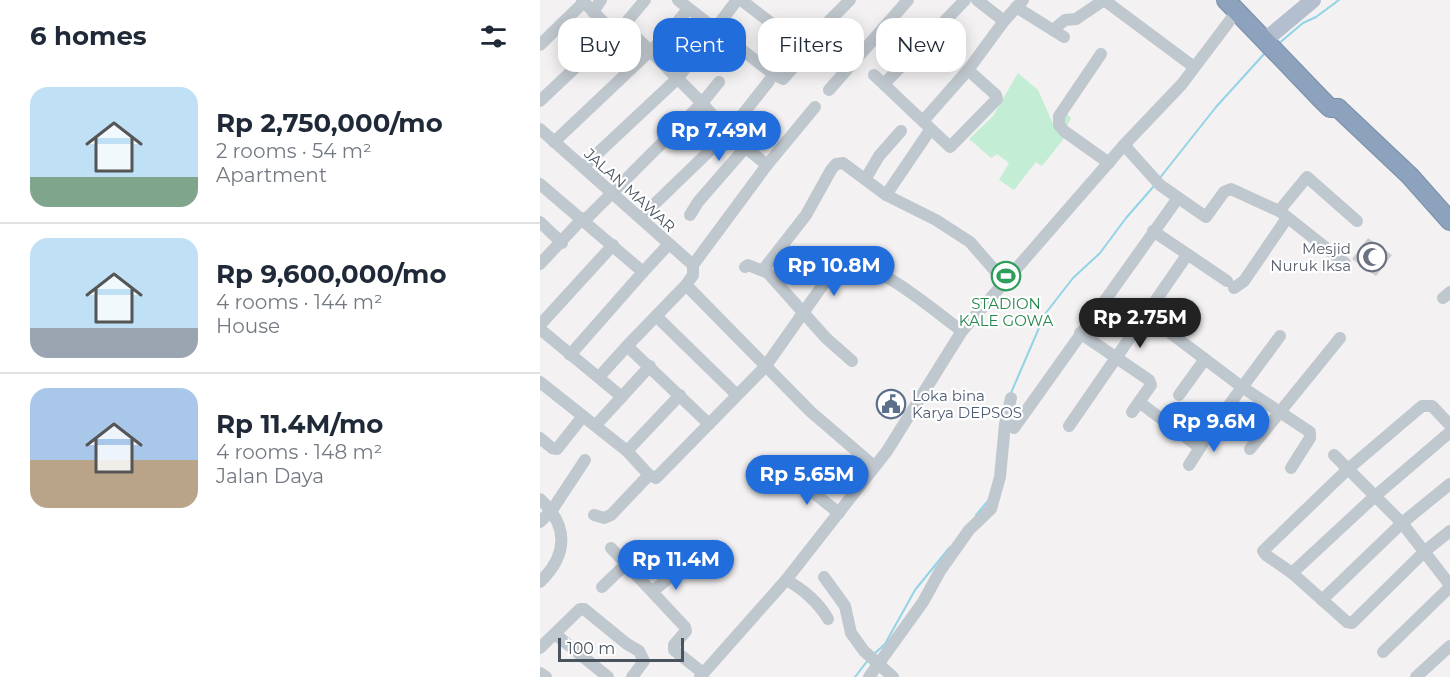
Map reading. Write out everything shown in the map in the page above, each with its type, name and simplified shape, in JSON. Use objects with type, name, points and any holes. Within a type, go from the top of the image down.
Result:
[{"type":"highway","points":[[1233,4],[1273,44],[1337,101],[1338,108],[1410,176],[1450,220]]},
{"type":"main road","points":[[1273,44],[1313,0]]},
{"type":"street","points":[[540,45],[586,5],[601,0]]},
{"type":"street","points":[[628,18],[645,0]]},
{"type":"street","points":[[678,0],[700,18]]},
{"type":"street","points":[[724,18],[739,0],[763,18]]},
{"type":"street","points":[[832,18],[850,0]]},
{"type":"street","points":[[829,90],[908,0]]},
{"type":"street","points":[[884,84],[965,0]]},
{"type":"street","points":[[977,0],[1004,21]]},
{"type":"street","points":[[886,195],[926,125],[1020,3],[1058,33],[1065,20],[1076,19],[1104,0],[1194,67]]},
{"type":"street","points":[[611,548],[653,591],[686,630],[674,645],[674,650],[701,676],[786,580],[840,513],[901,429],[962,331],[1124,145],[1161,108],[1194,67],[1233,4]]},
{"type":"street","points":[[586,5],[605,18]]},
{"type":"street","points":[[554,142],[650,51],[688,9]]},
{"type":"street","points":[[641,44],[702,103],[728,133],[767,165]]},
{"type":"street","points":[[746,53],[758,62]]},
{"type":"street","points":[[1101,54],[1059,116],[1059,125],[1109,163]]},
{"type":"street","points":[[874,75],[950,147],[995,102],[996,95],[968,70]]},
{"type":"street","points":[[540,101],[571,72]]},
{"type":"street","points":[[583,167],[682,72]]},
{"type":"street","points":[[771,72],[780,79],[790,72]]},
{"type":"street","points":[[640,217],[728,133],[769,81]]},
{"type":"street","points":[[540,264],[581,220],[590,216],[702,103],[719,82]]},
{"type":"street","points":[[599,377],[656,316],[690,275],[767,165],[815,107]]},
{"type":"street","name":"JALAN MAWAR","points":[[540,129],[669,244],[690,275],[765,367],[834,434],[874,466]]},
{"type":"street","points":[[866,178],[879,156],[901,131]]},
{"type":"street","points":[[1124,145],[1158,183],[1206,217],[1224,192],[1233,189],[1283,215],[1345,263]]},
{"type":"street","points":[[690,215],[698,202],[745,148]]},
{"type":"street","points":[[762,270],[806,215],[819,189],[836,164],[847,164],[886,195],[936,220],[970,242],[1004,281]]},
{"type":"street","points":[[1152,231],[1231,285],[1244,281],[1307,177],[1357,221]]},
{"type":"street","points":[[540,184],[643,272]]},
{"type":"street","points":[[1014,428],[1152,231],[1178,198]]},
{"type":"street","points":[[540,222],[562,243]]},
{"type":"street","points":[[570,355],[669,244]]},
{"type":"street","points":[[614,245],[541,331],[622,397]]},
{"type":"street","points":[[1069,426],[1187,255]]},
{"type":"street","points":[[540,382],[627,451],[649,475],[658,478],[765,367],[836,264],[843,261],[862,266],[893,280],[962,331]]},
{"type":"street","points":[[745,267],[748,265],[762,270],[773,278],[826,338],[852,361]]},
{"type":"street","points":[[1146,314],[1242,387],[1311,434],[1291,468]]},
{"type":"street","points":[[656,316],[737,395]]},
{"type":"street","points":[[1080,333],[1117,356],[1150,383],[1136,407],[1200,448]]},
{"type":"street","points":[[1189,465],[1280,336]]},
{"type":"street","points":[[1250,449],[1340,338]]},
{"type":"street","points":[[627,346],[709,424]]},
{"type":"street","points":[[1179,395],[1205,359]]},
{"type":"street","points":[[596,425],[650,366]]},
{"type":"street","points":[[627,451],[680,395]]},
{"type":"street","points":[[869,677],[876,662],[923,602],[940,571],[969,530],[991,509],[1000,477],[1005,424],[1011,398]]},
{"type":"street","points":[[1450,425],[1432,406],[1425,405],[1348,469],[1263,551],[1292,573],[1347,622],[1355,622],[1425,551],[1450,531]]},
{"type":"street","points":[[540,438],[552,448],[557,449],[583,416]]},
{"type":"street","points":[[1292,573],[1374,497],[1450,432]]},
{"type":"street","points":[[1334,455],[1402,523],[1450,586],[1383,652]]},
{"type":"street","points":[[540,522],[552,510],[585,460]]},
{"type":"street","points":[[594,515],[604,518],[611,515],[649,475]]},
{"type":"street","points":[[796,476],[840,513]]},
{"type":"street","points":[[1322,600],[1402,523],[1450,484]]},
{"type":"street","points":[[540,499],[552,510],[560,524],[560,554],[550,573],[540,582]]},
{"type":"street","points":[[602,587],[627,563]]},
{"type":"street","points":[[653,591],[681,568]]},
{"type":"street","points":[[824,577],[845,606],[851,633],[864,651],[893,677]]},
{"type":"street","points":[[786,580],[805,593],[823,610],[828,619]]},
{"type":"street","points":[[540,648],[580,609],[588,611],[620,639],[639,651],[644,661],[632,677]]},
{"type":"street","points":[[555,634],[608,677]]},
{"type":"street","points":[[1416,677],[1450,646]]},
{"type":"street","points":[[540,673],[546,677]]},
{"type":"green space","points":[[1018,73],[1038,90],[1054,126],[1065,112],[1071,118],[1064,131],[1066,136],[1042,166],[1036,162],[1014,190],[999,180],[1009,163],[997,154],[991,158],[969,139],[993,116]]},
{"type":"building","name":"Mesjid Nuruk Iksa","points":[[1368,238],[1392,255],[1376,276],[1352,259]]},
{"type":"building","name":"Loka bina Karya DEPSOS","points":[[886,393],[903,405],[896,415],[879,403]]},
{"type":"waterway","points":[[1277,45],[1303,23],[1316,17],[1339,0]]},
{"type":"waterway","points":[[1159,179],[1216,107],[1265,53]]},
{"type":"waterway","points":[[1011,393],[1045,314],[1073,278],[1100,253],[1154,186]]},
{"type":"waterway","points":[[976,515],[988,501]]},
{"type":"waterway","points":[[874,654],[885,644],[915,590],[950,547]]},
{"type":"waterway","points":[[855,677],[868,660]]},
{"type":"place","name":"Mesjid Nuruk Iksa","points":[[1372,257]]},
{"type":"place","name":"STADION KALE GOWA","points":[[1006,276]]},
{"type":"place","name":"Loka bina Karya DEPSOS","points":[[891,404]]}]
